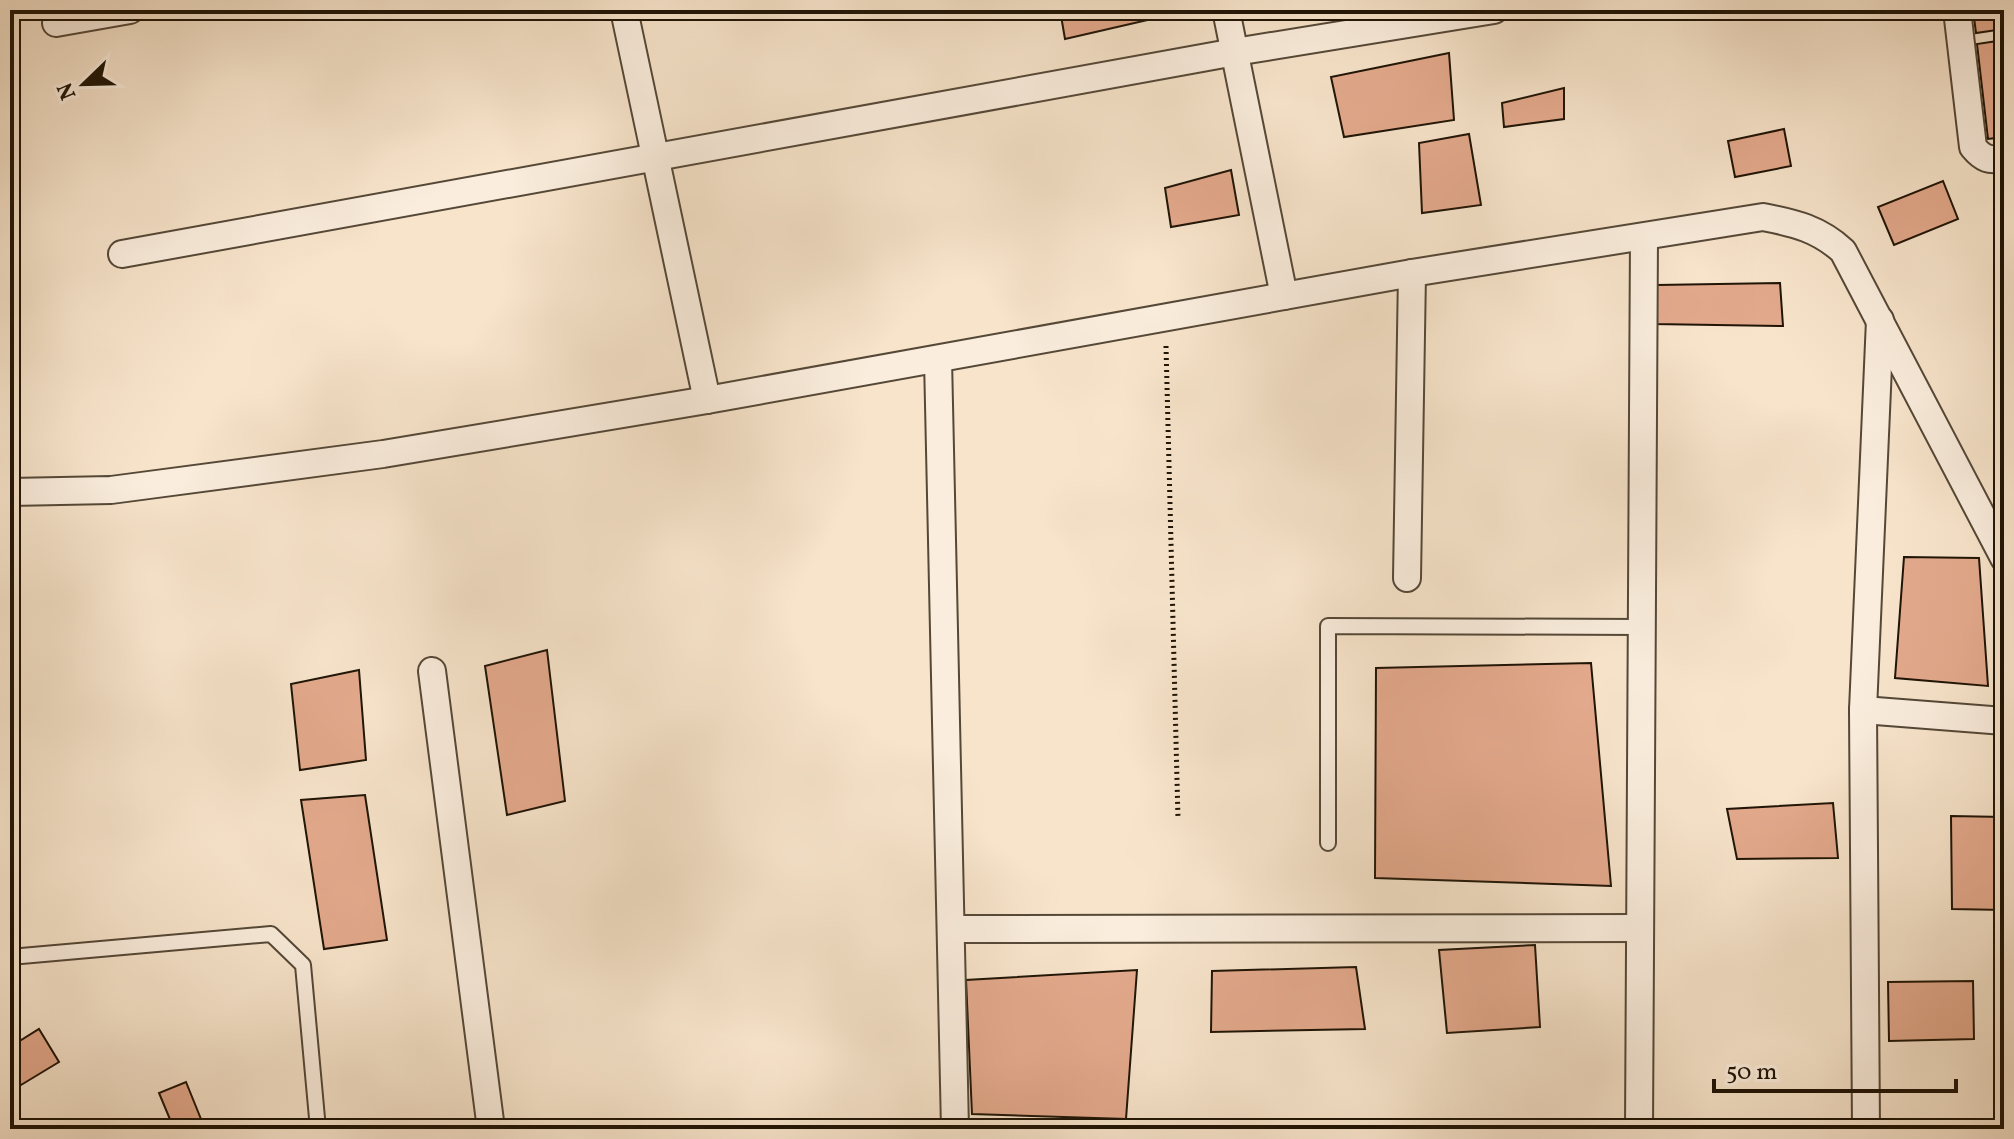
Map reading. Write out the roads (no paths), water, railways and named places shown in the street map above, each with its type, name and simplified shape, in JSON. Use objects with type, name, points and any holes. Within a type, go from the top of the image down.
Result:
[{"type":"street","points":[[56,23],[130,10]]},
{"type":"street","points":[[624,10],[707,400]]},
{"type":"street","points":[[1226,10],[1284,296]]},
{"type":"street","points":[[122,254],[1235,52],[1494,10]]},
{"type":"street","points":[[1957,10],[1973,147],[1981,157],[1992,161],[2004,158]]},
{"type":"street","points":[[10,492],[111,490],[383,454],[707,400],[1412,273],[1763,217],[1802,224],[1828,237],[1843,251],[2002,550]]},
{"type":"street","points":[[1639,1129],[1644,237]]},
{"type":"street","points":[[1407,578],[1412,273]]},
{"type":"street","points":[[1866,1129],[1863,710],[1880,320]]},
{"type":"street","points":[[938,359],[955,1129]]},
{"type":"street","points":[[432,671],[491,1129]]},
{"type":"street","points":[[1863,710],[2004,721]]},
{"type":"street","points":[[951,929],[1640,928]]},
{"type":"lane","points":[[1328,843],[1328,626],[1642,627]]},
{"type":"lane","points":[[10,957],[271,934],[303,965],[318,1129]]}]
